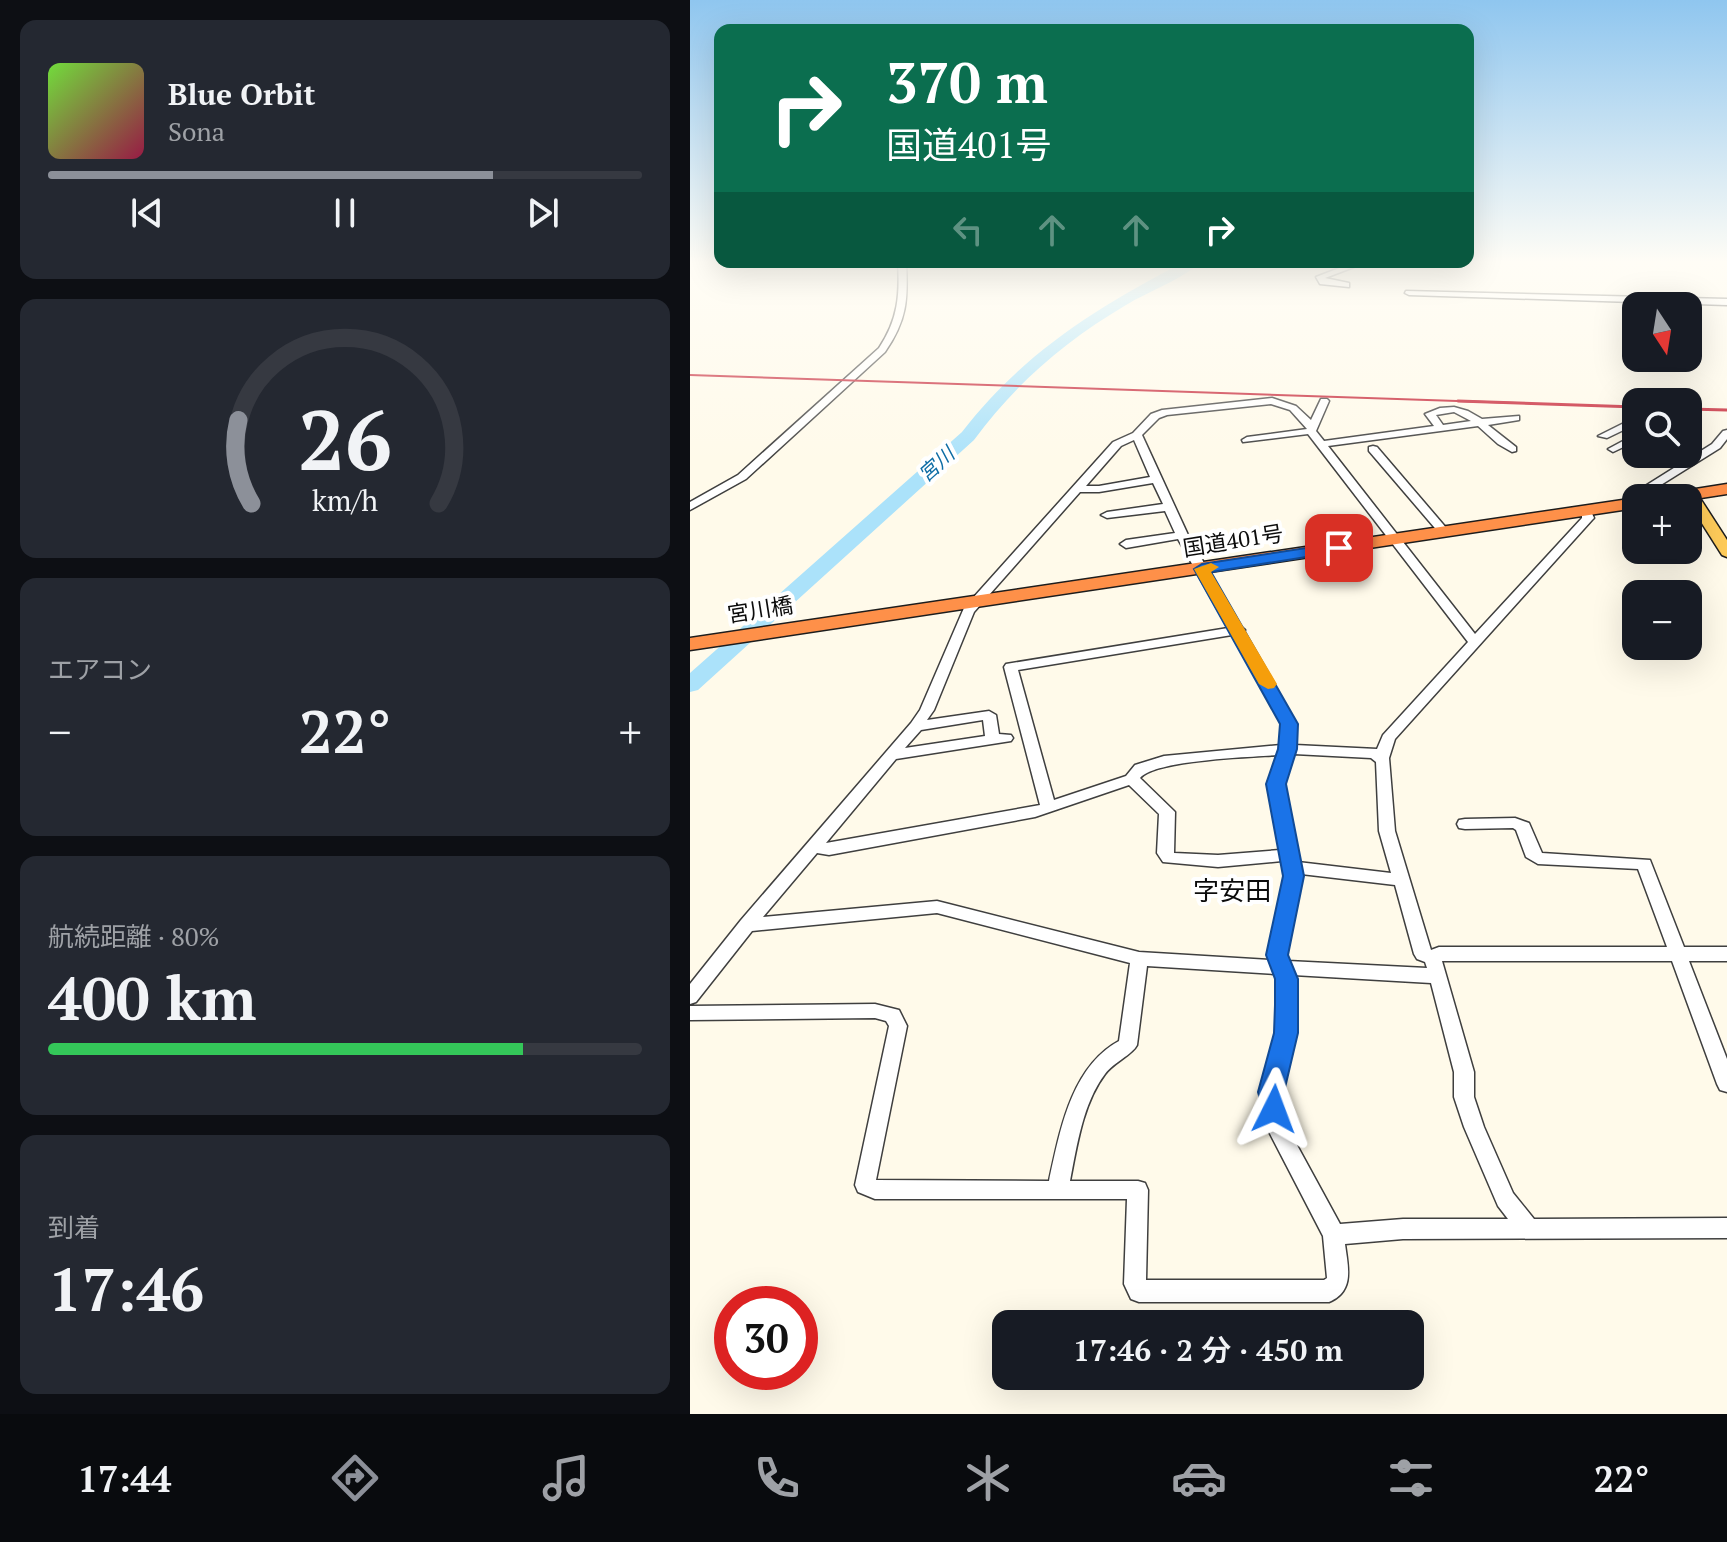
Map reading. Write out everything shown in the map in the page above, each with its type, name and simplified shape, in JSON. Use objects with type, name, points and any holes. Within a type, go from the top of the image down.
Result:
[{"type":"highway","points":[[1702,493],[1727,489]]},
{"type":"highway","name":"国道401号","points":[[837,622],[1622,505]]},
{"type":"highway","name":"宮川橋","points":[[690,644],[837,622]]},
{"type":"main road","points":[[1702,512],[1727,552]]},
{"type":"street","points":[[690,507],[721,491],[756,465],[882,350],[898,328]]},
{"type":"street","points":[[690,997],[916,726],[927,710],[968,611],[1117,444],[1137,435],[1155,416],[1165,412],[1264,401],[1290,406],[1311,429],[1475,643]]},
{"type":"street","points":[[1311,429],[1324,401]]},
{"type":"street","points":[[1440,427],[1430,414],[1441,410],[1461,410],[1482,422],[1512,449]]},
{"type":"street","points":[[1321,444],[1515,418]]},
{"type":"street","points":[[1622,427],[1608,434],[1622,437]]},
{"type":"street","points":[[1247,440],[1311,429]]},
{"type":"street","points":[[1702,454],[1727,433]]},
{"type":"street","points":[[690,1013],[875,1011],[893,1015],[898,1026],[865,1185],[875,1190],[1138,1190],[1135,1284],[1139,1291],[1329,1291],[1338,1282],[1334,1235],[1276,1126],[1271,1092],[1286,1033],[1286,979],[1277,955],[1293,876],[1276,784],[1288,749],[1289,724],[1239,630],[1182,535],[1137,435]]},
{"type":"street","points":[[1613,449],[1622,445]]},
{"type":"street","points":[[1373,449],[1444,532]]},
{"type":"street","points":[[1658,484],[1681,468]]},
{"type":"street","points":[[1075,489],[1099,489],[1156,479]]},
{"type":"street","points":[[1107,515],[1168,507]]},
{"type":"street","points":[[1529,1229],[1505,1199],[1464,1097],[1464,1072],[1435,967],[1420,949],[1387,831],[1382,758],[1388,738],[1588,518],[1586,511]]},
{"type":"street","points":[[1126,544],[1182,535]]},
{"type":"street","points":[[1048,807],[1011,667],[1239,630]]},
{"type":"street","points":[[892,755],[1000,739],[989,715],[916,726]]},
{"type":"street","points":[[814,847],[829,849],[1048,807],[1131,779],[1140,768],[1164,761],[1288,749],[1375,753],[1382,758]]},
{"type":"street","points":[[1131,779],[1167,812],[1165,853],[1173,860],[1290,861],[1401,880]]},
{"type":"street","points":[[1465,824],[1515,823],[1523,827],[1532,853],[1538,858],[1644,864],[1727,1084]]},
{"type":"street","points":[[747,925],[937,907],[1139,959],[1279,966],[1435,967]]},
{"type":"street","points":[[1435,967],[1439,954],[1727,954]]},
{"type":"street","points":[[1058,1188],[1076,1112],[1106,1058],[1128,1045],[1139,959]]},
{"type":"street","points":[[1334,1235],[1403,1229],[1727,1228]]},
{"type":"waterway","name":"宮川","points":[[690,685],[968,436],[1015,379],[1078,328]]},
{"type":"railway","points":[[690,375],[1517,403]]},
{"type":"railway","points":[[1458,401],[1622,407]]},
{"type":"railway","points":[[1702,409],[1727,410]]},
{"type":"slow traffic","points":[[1211,567],[1202,569],[1268,684]]},
{"type":"district","name":"字安田","points":[[1232,890]]},
{"type":"route","points":[[1274,1109],[1271,1092],[1286,1033],[1286,979],[1277,955],[1293,876],[1276,784],[1288,749],[1289,724],[1239,630],[1202,569],[1339,548]]}]
